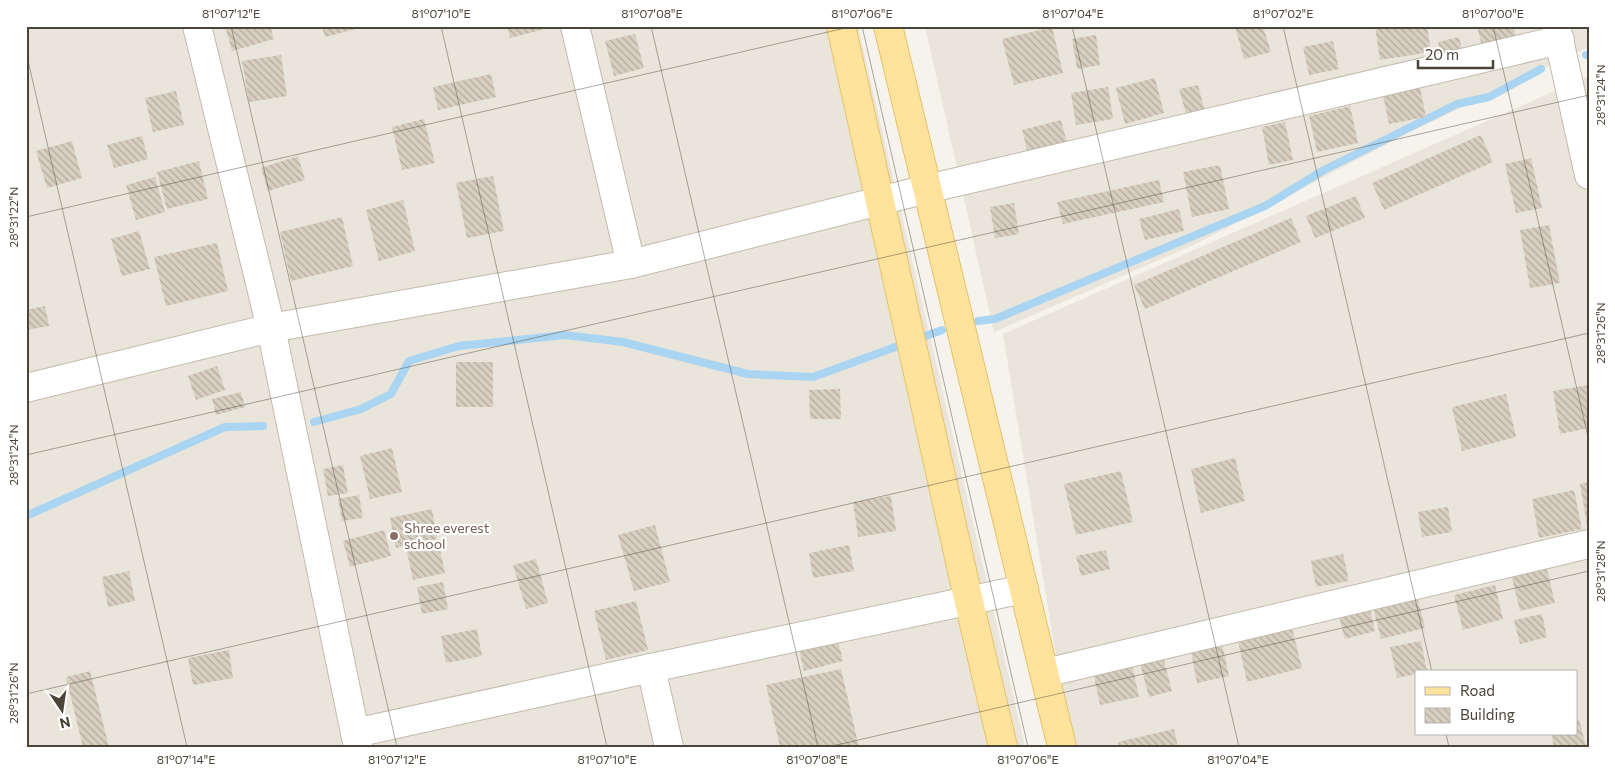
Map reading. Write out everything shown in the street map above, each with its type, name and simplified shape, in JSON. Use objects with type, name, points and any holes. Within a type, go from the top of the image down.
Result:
[{"type":"main road","points":[[841,26],[1003,747]]},
{"type":"main road","points":[[888,26],[1062,747]]},
{"type":"street","points":[[197,26],[271,328],[357,740],[651,668],[1024,589]]},
{"type":"street","points":[[575,26],[631,264]]},
{"type":"street","points":[[26,388],[271,328],[631,264],[1558,33],[1589,176]]},
{"type":"street","points":[[1045,673],[1589,544]]},
{"type":"street","points":[[651,668],[669,747]]},
{"type":"shaded area","points":[[26,26],[858,26],[1025,747],[26,747]]},
{"type":"shaded area","points":[[925,26],[1589,26],[1589,47],[1414,130],[1200,242],[994,332]]},
{"type":"shaded area","points":[[1589,76],[1589,747],[1073,747],[1067,723],[1003,334]]},
{"type":"building","points":[[225,26],[270,26],[274,39],[232,51]]},
{"type":"building","points":[[322,26],[363,26],[363,27],[325,37]]},
{"type":"building","points":[[507,26],[552,26],[552,27],[510,38]]},
{"type":"building","points":[[1235,26],[1263,26],[1271,52],[1244,59]]},
{"type":"building","points":[[1375,26],[1427,26],[1431,52],[1380,60]]},
{"type":"building","points":[[1477,26],[1513,26],[1516,37],[1482,46]]},
{"type":"building","points":[[1052,27],[1063,73],[1014,85],[1002,39]]},
{"type":"building","points":[[635,34],[644,68],[614,76],[605,41]]},
{"type":"building","points":[[1096,35],[1100,65],[1077,69],[1072,39]]},
{"type":"building","points":[[1459,37],[1465,61],[1445,67],[1438,42]]},
{"type":"building","points":[[1333,41],[1339,69],[1309,75],[1303,47]]},
{"type":"building","points":[[281,55],[287,96],[249,102],[242,61]]},
{"type":"building","points":[[491,74],[496,97],[438,110],[433,87]]},
{"type":"building","points":[[1155,78],[1164,113],[1125,124],[1116,88]]},
{"type":"building","points":[[1418,78],[1426,117],[1389,124],[1381,86]]},
{"type":"building","points":[[1198,85],[1205,112],[1187,117],[1179,89]]},
{"type":"building","points":[[1108,87],[1113,119],[1076,125],[1071,93]]},
{"type":"building","points":[[176,91],[184,125],[153,132],[145,98]]},
{"type":"building","points":[[1350,106],[1358,143],[1317,152],[1309,116]]},
{"type":"building","points":[[424,119],[435,163],[402,170],[392,127]]},
{"type":"building","points":[[1061,120],[1067,143],[1028,154],[1022,130]]},
{"type":"building","points":[[1285,122],[1293,160],[1269,165],[1262,127]]},
{"type":"building","points":[[1481,135],[1493,162],[1384,210],[1372,183]]},
{"type":"building","points":[[142,136],[148,159],[114,168],[107,145]]},
{"type":"building","points":[[72,141],[82,178],[47,188],[36,151]]},
{"type":"building","points":[[298,156],[305,180],[268,191],[261,168]]},
{"type":"building","points":[[1531,158],[1542,208],[1516,213],[1505,164]]},
{"type":"building","points":[[199,161],[208,199],[167,209],[157,172]]},
{"type":"building","points":[[1220,165],[1229,209],[1192,217],[1183,172]]},
{"type":"building","points":[[493,176],[504,231],[467,238],[456,183]]},
{"type":"building","points":[[155,177],[165,212],[136,220],[126,185]]},
{"type":"building","points":[[1159,180],[1164,202],[1063,224],[1057,202]]},
{"type":"building","points":[[1356,196],[1365,218],[1315,238],[1306,216]]},
{"type":"building","points":[[403,200],[415,251],[379,261],[366,210]]},
{"type":"building","points":[[1014,203],[1019,234],[995,238],[990,207]]},
{"type":"building","points":[[1179,209],[1184,231],[1145,240],[1139,219]]},
{"type":"building","points":[[342,217],[353,266],[291,281],[280,232]]},
{"type":"building","points":[[1291,218],[1301,242],[1145,309],[1134,285]]},
{"type":"building","points":[[1549,225],[1560,283],[1530,288],[1520,230]]},
{"type":"building","points":[[139,231],[150,269],[122,276],[111,239]]},
{"type":"building","points":[[217,243],[228,291],[166,306],[154,257]]},
{"type":"building","points":[[45,306],[49,326],[26,330],[26,310]]},
{"type":"building","points":[[456,362],[493,362],[493,407],[456,407]]},
{"type":"building","points":[[217,366],[225,390],[196,400],[188,376]]},
{"type":"building","points":[[1589,385],[1589,428],[1560,434],[1553,391]]},
{"type":"building","points":[[840,389],[841,419],[810,419],[809,390]]},
{"type":"building","points":[[241,392],[245,407],[216,415],[212,399]]},
{"type":"building","points":[[1506,394],[1516,437],[1462,451],[1452,407]]},
{"type":"building","points":[[392,448],[402,492],[370,499],[360,456]]},
{"type":"building","points":[[1235,458],[1245,501],[1201,513],[1191,469]]},
{"type":"building","points":[[343,465],[348,493],[328,496],[323,469]]},
{"type":"building","points":[[1121,471],[1133,522],[1076,535],[1064,484]]},
{"type":"building","points":[[1589,482],[1589,531],[1588,531],[1580,484]]},
{"type":"building","points":[[1574,490],[1582,529],[1539,538],[1532,499]]},
{"type":"building","points":[[359,495],[363,518],[342,521],[338,499]]},
{"type":"building","points":[[891,496],[896,531],[858,537],[853,502]]},
{"type":"building","points":[[1448,507],[1452,532],[1422,537],[1418,512]]},
{"type":"building","points":[[432,509],[437,539],[396,548],[390,518]]},
{"type":"building","points":[[655,525],[670,582],[634,591],[618,535]]},
{"type":"building","points":[[384,530],[391,556],[350,567],[343,541]]},
{"type":"building","points":[[439,545],[445,573],[413,580],[407,552]]},
{"type":"building","points":[[849,545],[854,571],[813,578],[809,553]]},
{"type":"building","points":[[1106,550],[1110,569],[1081,576],[1076,556]]},
{"type":"building","points":[[1343,554],[1349,581],[1316,587],[1311,561]]},
{"type":"building","points":[[536,559],[548,603],[526,609],[513,565]]},
{"type":"building","points":[[1545,561],[1555,603],[1520,611],[1510,570]]},
{"type":"building","points":[[129,571],[135,601],[108,607],[102,577]]},
{"type":"building","points":[[443,582],[448,609],[422,614],[417,587]]},
{"type":"building","points":[[1495,585],[1503,619],[1463,630],[1454,595]]},
{"type":"building","points":[[1416,592],[1425,628],[1381,639],[1372,603]]},
{"type":"building","points":[[636,601],[648,650],[606,660],[594,611]]},
{"type":"building","points":[[1369,605],[1375,631],[1345,639],[1338,612]]},
{"type":"building","points":[[1542,614],[1547,637],[1520,644],[1514,620]]},
{"type":"building","points":[[1292,628],[1302,668],[1247,682],[1238,641]]},
{"type":"building","points":[[477,629],[482,656],[446,663],[441,636]]},
{"type":"building","points":[[838,641],[843,661],[804,671],[799,650]]},
{"type":"building","points":[[1421,641],[1427,670],[1415,670],[1415,674],[1397,678],[1390,647]]},
{"type":"building","points":[[1222,644],[1229,676],[1197,683],[1191,651]]},
{"type":"building","points":[[229,650],[233,678],[193,685],[188,658]]},
{"type":"building","points":[[1163,657],[1172,691],[1149,697],[1140,663]]},
{"type":"building","points":[[1132,664],[1139,697],[1100,705],[1093,672]]},
{"type":"building","points":[[841,669],[859,747],[780,747],[766,685]]},
{"type":"building","points":[[90,671],[109,747],[83,747],[66,677]]},
{"type":"building","points":[[1578,719],[1586,747],[1554,747],[1551,736],[1578,736]]},
{"type":"building","points":[[1174,729],[1178,747],[1119,747],[1118,742]]},
{"type":"waterway","points":[[978,321],[995,319],[1265,206],[1324,170],[1457,104],[1489,97],[1541,69]]},
{"type":"waterway","points":[[314,422],[361,409],[391,394],[409,361],[459,346],[565,335],[623,342],[748,374],[813,377],[942,330]]},
{"type":"waterway","points":[[26,516],[225,427],[263,426]]},
{"type":"place","name":"Shree everest school","points":[[394,536]]}]
